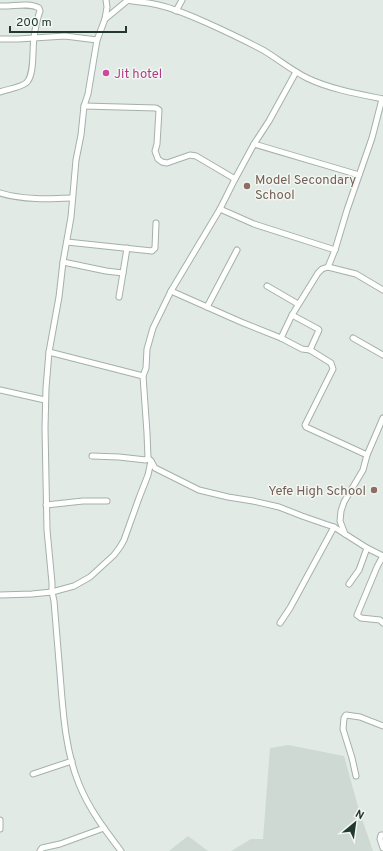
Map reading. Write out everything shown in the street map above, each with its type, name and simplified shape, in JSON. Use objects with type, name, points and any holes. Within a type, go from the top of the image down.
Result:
[{"type":"street","points":[[106,0],[107,7],[105,19],[97,40],[88,94],[84,106],[81,135],[76,160],[71,217],[49,352],[44,428],[49,563],[54,601],[64,714],[70,752],[84,797],[92,811],[121,851]]},
{"type":"street","points":[[105,19],[127,0],[138,3],[154,4],[176,10],[245,41],[306,77],[327,86],[383,99],[372,138],[328,267]]},
{"type":"street","points":[[176,10],[182,0]]},
{"type":"street","points":[[0,6],[19,5],[39,8],[34,38],[31,76],[28,82],[0,92]]},
{"type":"street","points":[[0,39],[65,36],[97,40]]},
{"type":"street","points":[[0,595],[52,592],[74,586],[87,580],[114,555],[128,533],[148,475],[149,460],[144,376],[147,349],[153,328],[171,291],[191,259],[254,144],[269,121],[296,72]]},
{"type":"street","points":[[84,106],[156,108],[159,110],[160,114],[155,152],[158,159],[162,162],[168,163],[190,155],[196,156],[235,179]]},
{"type":"street","points":[[254,144],[359,175]]},
{"type":"street","points":[[0,193],[31,198],[72,198]]},
{"type":"street","points":[[220,208],[254,224],[335,250]]},
{"type":"street","points":[[67,242],[153,250],[155,246],[156,223]]},
{"type":"street","points":[[119,297],[127,248]]},
{"type":"street","points":[[206,307],[237,250]]},
{"type":"street","points":[[63,262],[123,273]]},
{"type":"street","points":[[281,338],[298,304],[322,269],[328,267],[356,274],[383,290]]},
{"type":"street","points":[[267,286],[298,304]]},
{"type":"street","points":[[171,291],[281,338],[302,349],[310,350],[332,363],[332,369],[306,427],[367,455]]},
{"type":"street","points":[[292,315],[319,330],[310,350]]},
{"type":"street","points":[[353,338],[383,355]]},
{"type":"street","points":[[49,352],[144,376]]},
{"type":"street","points":[[0,390],[45,400]]},
{"type":"street","points":[[345,534],[340,521],[341,511],[344,502],[363,470],[367,455],[383,418]]},
{"type":"street","points":[[92,456],[149,460],[155,468],[199,490],[228,497],[253,500],[279,507],[334,527],[367,548],[383,556],[357,615],[361,618],[378,619],[383,623]]},
{"type":"street","points":[[46,505],[83,501],[107,501]]},
{"type":"street","points":[[280,623],[290,608],[334,527]]},
{"type":"street","points":[[349,584],[358,570],[367,548]]},
{"type":"street","points":[[356,776],[343,729],[344,718],[346,715],[360,717],[383,726]]},
{"type":"street","points":[[33,774],[72,761]]},
{"type":"street","points":[[0,820],[0,828]]},
{"type":"street","points":[[40,851],[42,848],[60,844],[104,828]]},
{"type":"street","points":[[383,835],[381,835],[380,839],[383,848]]},
{"type":"shaded area","points":[[288,745],[344,756],[359,810],[373,851],[231,851],[251,839],[263,839],[270,748]]},
{"type":"shaded area","points":[[188,836],[208,851],[169,851]]},
{"type":"place","name":"Jit hotel","points":[[106,73]]},
{"type":"place","name":"Model Secondary School","points":[[247,186]]},
{"type":"place","name":"Yefe High School","points":[[374,490]]}]
